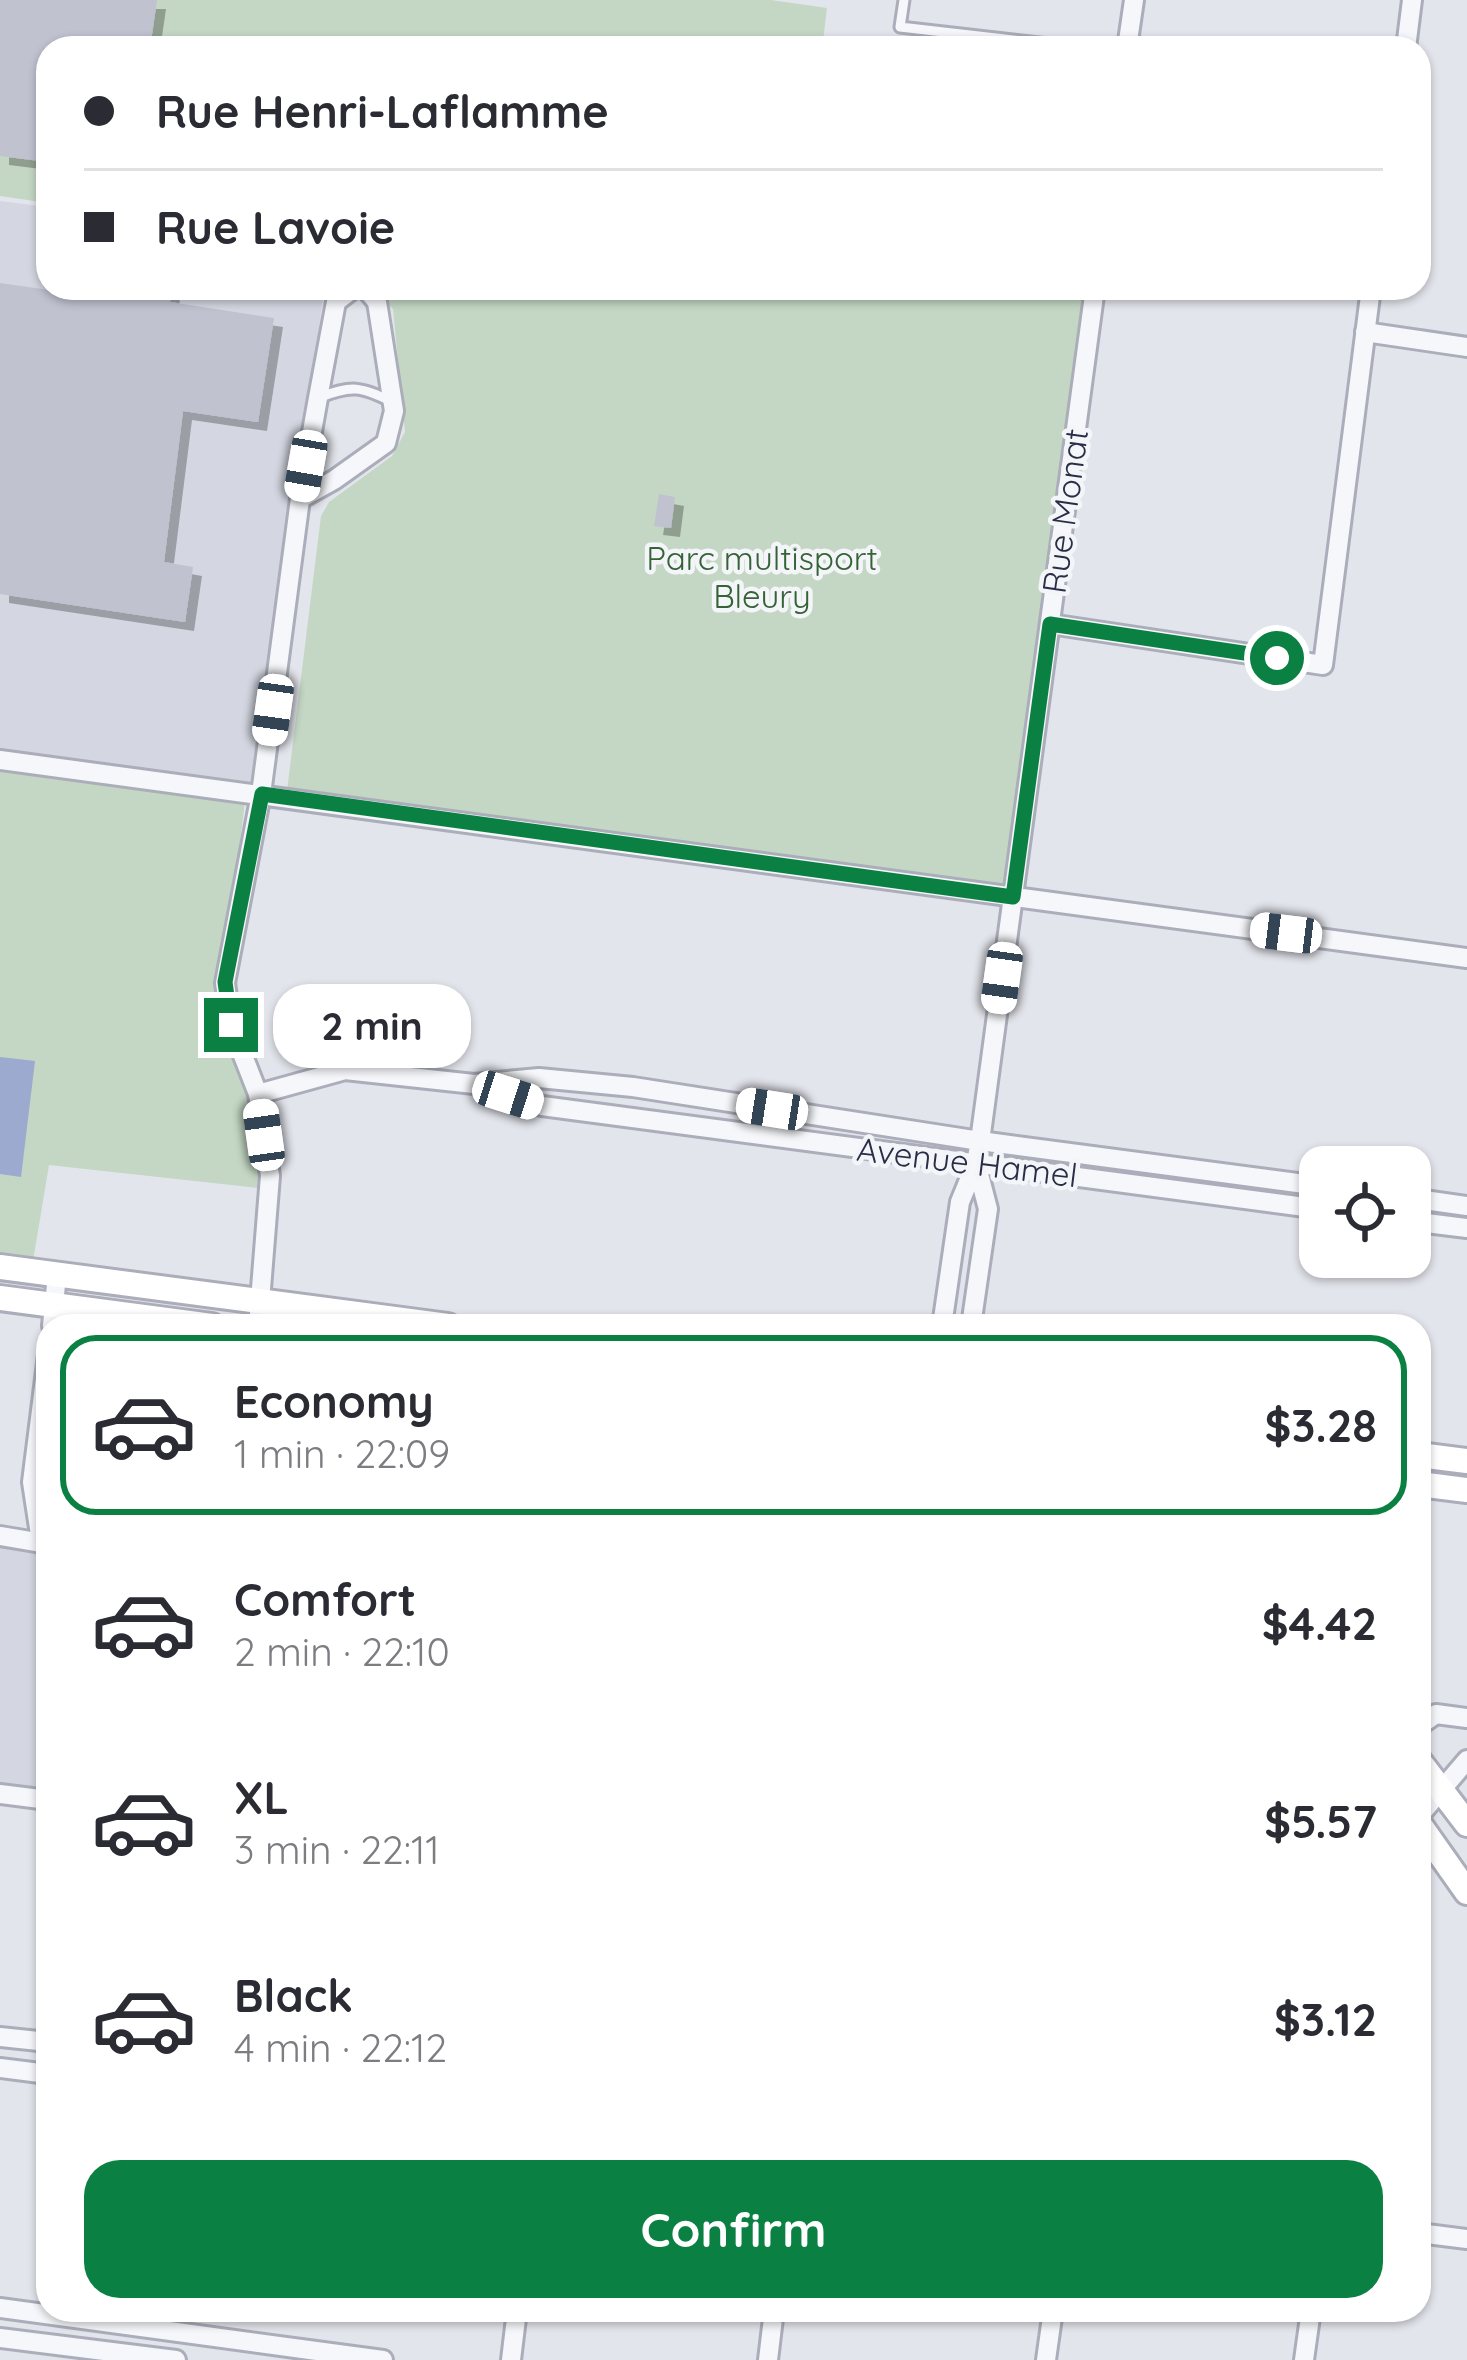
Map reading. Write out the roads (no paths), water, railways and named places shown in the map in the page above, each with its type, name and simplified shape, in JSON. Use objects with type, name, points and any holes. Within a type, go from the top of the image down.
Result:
[{"type":"street","points":[[1129,36],[1134,0]]},
{"type":"street","points":[[1408,36],[1412,0]]},
{"type":"street","points":[[0,1267],[91,1278],[259,1314],[270,1176],[258,1094],[231,1025],[225,982],[262,794],[300,499],[340,300]]},
{"type":"street","points":[[300,499],[386,443],[394,411],[375,300]]},
{"type":"street","name":"Rue Monat","points":[[944,1314],[960,1202],[980,1141],[1093,300]]},
{"type":"street","points":[[1050,624],[1323,664],[1369,300]]},
{"type":"street","points":[[1365,332],[1467,347]]},
{"type":"street","points":[[0,760],[1467,958]]},
{"type":"street","name":"Avenue Hamel","points":[[258,1094],[345,1070],[474,1084],[539,1078],[1299,1183]]},
{"type":"street","name":"Avenue Hamel","points":[[474,1084],[542,1106],[1299,1206]]},
{"type":"street","name":"Rue Monat","points":[[973,1314],[988,1209],[976,1162]]},
{"type":"street","points":[[1431,1201],[1463,1206],[1462,1227],[1431,1223]]},
{"type":"street","points":[[53,1314],[58,1274]]},
{"type":"street","points":[[85,1314],[91,1278]]},
{"type":"street","points":[[0,1298],[47,1314]]},
{"type":"street","points":[[36,1450],[32,1482],[36,1498]]},
{"type":"street","points":[[1431,1456],[1467,1461]]},
{"type":"street","points":[[1431,1486],[1467,1490]]},
{"type":"street","points":[[0,1536],[36,1538]]},
{"type":"street","points":[[1431,1718],[1467,1718]]},
{"type":"street","points":[[1431,1803],[1467,1760]]},
{"type":"street","points":[[1431,1776],[1467,1824]]},
{"type":"street","points":[[0,1794],[36,1798]]},
{"type":"street","points":[[1431,1838],[1467,1892]]},
{"type":"street","points":[[0,2037],[36,2041]]},
{"type":"street","points":[[0,2068],[36,2072]]},
{"type":"street","points":[[1431,2234],[1467,2239]]},
{"type":"street","points":[[0,2308],[36,2313]]},
{"type":"street","points":[[97,2322],[383,2360]]},
{"type":"street","points":[[511,2360],[516,2322]]},
{"type":"street","points":[[769,2360],[773,2322]]},
{"type":"street","points":[[1046,2360],[1051,2322]]},
{"type":"street","points":[[1304,2360],[1309,2322]]},
{"type":"street","points":[[0,2338],[176,2360]]},
{"type":"lane","points":[[904,0],[900,27],[979,36]]},
{"type":"lane","points":[[319,398],[356,387],[392,402]]},
{"type":"water","points":[[0,1057],[35,1061],[21,1177],[0,1174]]},
{"type":"park label","name":"Parc multisport Bleury","points":[[762,577]]}]
